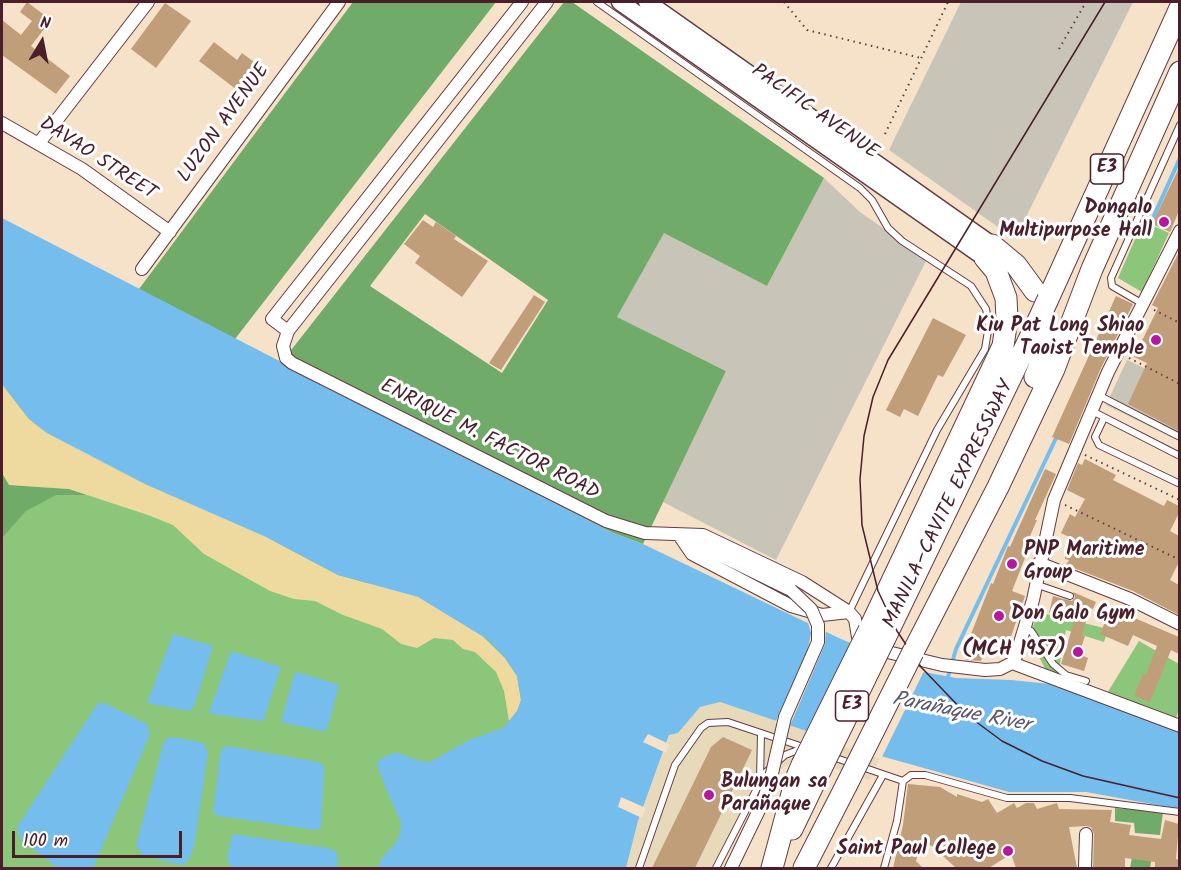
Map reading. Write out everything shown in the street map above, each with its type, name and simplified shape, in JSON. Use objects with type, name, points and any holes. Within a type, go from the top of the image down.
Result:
[{"type":"highway","name":"MANILA–CAVITE EXPRESSWAY","points":[[772,868],[809,762],[1042,329],[1041,295],[1179,8]]},
{"type":"highway","name":"MANILA–CAVITE EXPRESSWAY","points":[[804,868],[998,487],[1054,369],[1092,269],[1179,72]]},
{"type":"highway","points":[[988,251],[1017,265],[1041,295]]},
{"type":"highway","points":[[877,634],[1003,346],[1007,319],[1006,298],[988,251]]},
{"type":"highway","points":[[913,652],[967,524],[1039,368],[1042,329]]},
{"type":"main road","name":"PACIFIC AVENUE","points":[[620,2],[988,251]]},
{"type":"main road","name":"PACIFIC AVENUE","points":[[647,2],[988,251]]},
{"type":"street","points":[[39,143],[148,2]]},
{"type":"street","name":"LUZON AVENUE","points":[[142,269],[339,2]]},
{"type":"street","points":[[522,2],[272,319],[288,331],[547,2]]},
{"type":"street","name":"DAVAO STREET","points":[[2,123],[82,169],[170,232]]},
{"type":"street","points":[[679,535],[692,554],[791,606],[822,615],[849,612],[855,619],[858,637],[874,649],[967,669],[1000,669],[1012,663],[1025,628],[1054,500],[1098,395],[1179,231]]},
{"type":"street","name":"ENRIQUE M. FACTOR ROAD","points":[[288,331],[283,346],[288,361],[606,521],[633,531],[703,535],[802,582],[849,612]]},
{"type":"street","points":[[679,535],[791,590],[811,609],[818,625],[818,642],[785,717],[770,782],[761,806],[730,868]]},
{"type":"street","points":[[1039,563],[1130,599],[1179,624]]},
{"type":"street","points":[[1012,663],[1179,726]]},
{"type":"street","points":[[1085,868],[1086,834]]},
{"type":"lane","points":[[597,2],[860,188],[872,200],[888,228],[902,241],[971,286],[986,309],[989,325],[985,349],[937,430],[849,612]]},
{"type":"lane","points":[[1143,305],[1112,286],[1111,278],[1179,125]]},
{"type":"lane","points":[[1098,395],[1179,437]]},
{"type":"lane","points":[[1091,411],[1179,456]]},
{"type":"lane","points":[[1104,418],[1095,437],[1099,445],[1178,483]]},
{"type":"lane","points":[[1035,584],[1070,596]]},
{"type":"lane","points":[[1025,628],[1031,632],[1053,664],[1066,675],[1086,681]]},
{"type":"lane","points":[[639,868],[668,781],[693,738],[708,723],[717,721],[761,733],[809,762]]},
{"type":"lane","points":[[760,781],[761,733]]},
{"type":"lane","points":[[716,868],[760,781],[785,755],[809,762],[883,775],[903,782]]},
{"type":"lane","points":[[884,868],[897,821],[903,782],[911,775],[918,774],[1007,798],[1070,798],[1179,812]]},
{"type":"lane","points":[[831,868],[883,775]]},
{"type":"path","points":[[784,2],[807,30],[921,58]]},
{"type":"path","points":[[885,134],[948,2]]},
{"type":"path","points":[[1059,49],[1086,2]]},
{"type":"path","points":[[1143,305],[1179,322]]},
{"type":"path","points":[[1118,353],[1179,384]]},
{"type":"path","points":[[1074,450],[1179,500]]},
{"type":"path","points":[[1054,500],[1179,560]]},
{"type":"shaded area","points":[[961,2],[1133,2],[1015,239],[889,150]]},
{"type":"shaded area","points":[[824,178],[860,212],[927,259],[776,560],[663,502],[726,371],[617,317],[664,232],[767,286]]},
{"type":"shaded area","points":[[1127,360],[1179,385],[1179,441],[1106,405]]},
{"type":"shaded area","points":[[720,702],[881,756],[869,780],[814,761],[795,761],[775,772],[762,787],[721,868],[626,868],[638,821],[670,734],[678,733],[700,707]]},
{"type":"green space","points":[[353,2],[496,2],[235,339],[139,289]]},
{"type":"green space","points":[[564,2],[572,2],[824,178],[767,286],[664,233],[617,317],[726,371],[643,544],[613,533],[281,363]],"holes":[[[425,214],[548,300],[502,373],[370,286]]]},
{"type":"green space","points":[[1143,221],[1169,233],[1142,292],[1118,278]]},
{"type":"green space","points":[[2,384],[47,433],[80,451],[145,484],[543,661],[510,868],[2,868]]},
{"type":"green space","points":[[2,473],[10,485],[69,489],[87,495],[56,495],[26,511],[2,538]]},
{"type":"green space","points":[[1039,612],[1108,629],[1104,642],[1066,630],[1060,663],[1061,679],[1047,672],[1038,655],[1031,631]]},
{"type":"green space","points":[[1139,641],[1179,664],[1179,709],[1175,721],[1106,695]]},
{"type":"green space","points":[[1115,808],[1163,812],[1160,835],[1135,833],[1134,823],[1115,821]]},
{"type":"green space","points":[[1134,847],[1153,850],[1150,868],[1130,868]]},
{"type":"sand","points":[[2,384],[29,419],[47,433],[80,451],[145,484],[266,537],[338,575],[418,597],[475,629],[505,658],[517,676],[521,700],[518,710],[509,721],[504,691],[496,672],[475,652],[463,649],[453,640],[434,638],[417,648],[401,644],[382,629],[343,615],[315,601],[294,599],[270,591],[204,554],[173,525],[69,489],[9,485],[2,473]]},
{"type":"water","name":"Parañaque River","points":[[2,218],[613,533],[643,544],[841,639],[919,671],[956,678],[1060,685],[1179,730],[1179,809],[1086,792],[1009,792],[881,756],[720,702],[700,707],[678,733],[669,735],[638,821],[626,868],[377,868],[384,855],[395,844],[400,834],[401,823],[377,765],[379,760],[395,752],[419,761],[430,762],[469,740],[503,728],[517,711],[521,700],[517,676],[505,658],[487,639],[418,597],[338,575],[266,537],[145,484],[47,433],[29,419],[2,384]]},
{"type":"water","points":[[173,634],[213,646],[194,707],[189,711],[147,703]]},
{"type":"water","points":[[231,651],[281,667],[263,721],[209,712]]},
{"type":"water","points":[[297,672],[339,685],[327,729],[323,731],[281,722],[294,674]]},
{"type":"water","points":[[98,703],[104,703],[147,724],[150,734],[93,868],[58,868],[21,840],[17,827]]},
{"type":"water","points":[[173,737],[203,743],[208,752],[194,846],[189,859],[183,865],[143,856],[136,845],[163,744],[166,739]]},
{"type":"water","points":[[228,746],[318,762],[324,766],[321,827],[316,830],[218,816],[213,813],[220,755],[222,748]]},
{"type":"water","points":[[232,834],[328,848],[337,852],[338,868],[233,868],[227,860]]},
{"type":"pier","points":[[807,619],[826,628],[825,644],[789,728],[775,723],[808,649],[811,633]]},
{"type":"pier","points":[[857,642],[925,669],[881,759],[811,736]]},
{"type":"pier","points":[[648,734],[669,744],[666,753],[643,742]]},
{"type":"pier","points":[[621,797],[646,808],[642,818],[618,807]]},
{"type":"building","points":[[27,2],[51,20],[31,46],[70,76],[56,94],[2,55],[2,20],[21,35],[32,21],[20,12]]},
{"type":"building","points":[[165,3],[191,21],[156,68],[131,49]]},
{"type":"building","points":[[214,42],[237,60],[242,53],[265,70],[245,96],[199,61]]},
{"type":"building","points":[[1179,168],[1179,211],[1170,232],[1152,224]]},
{"type":"building","points":[[423,220],[433,227],[436,222],[456,236],[454,239],[488,261],[462,297],[415,263],[420,256],[404,244]]},
{"type":"building","points":[[1179,252],[1179,431],[1128,404],[1147,363],[1134,357],[1158,308],[1152,305]]},
{"type":"building","points":[[534,295],[545,302],[501,370],[489,363]]},
{"type":"building","points":[[1116,296],[1133,304],[1101,368],[1069,444],[1052,437]]},
{"type":"building","points":[[933,318],[966,335],[943,377],[938,375],[918,416],[904,409],[900,417],[886,410]]},
{"type":"building","points":[[1085,459],[1116,475],[1113,480],[1164,506],[1167,500],[1179,506],[1179,513],[1170,531],[1179,536],[1179,562],[1170,580],[1179,585],[1179,615],[1133,591],[1066,565],[1069,560],[1065,559],[1069,537],[1061,533],[1070,514],[1075,517],[1085,499],[1067,490],[1078,463],[1082,465]]},
{"type":"building","points":[[1045,469],[1056,474],[1035,520],[1037,520],[1023,552],[1027,553],[1012,591],[1025,596],[1007,648],[989,641],[981,661],[966,660],[976,636],[971,634],[991,583],[993,584],[1008,546],[1010,547]]},
{"type":"building","points":[[1073,592],[1096,602],[1093,609],[1090,608],[1082,635],[1085,636],[1079,654],[1088,658],[1084,671],[1061,664],[1075,619],[1049,613],[1053,596],[1072,601],[1075,597]]},
{"type":"building","points":[[1111,608],[1179,637],[1179,654],[1171,650],[1150,702],[1134,696],[1143,674],[1146,675],[1157,646],[1133,635],[1128,646],[1100,634]]},
{"type":"building","name":"Bulungan sa Parañaque","points":[[723,737],[752,750],[695,868],[652,868],[711,747]]},
{"type":"building","points":[[908,784],[940,787],[957,797],[957,794],[982,802],[988,799],[997,813],[1014,803],[1017,808],[1026,803],[1034,803],[1037,809],[1057,803],[1059,809],[1112,810],[1110,822],[1131,825],[1129,835],[1161,839],[1165,820],[1179,824],[1176,859],[1179,860],[1179,868],[1155,868],[1155,862],[1125,858],[1125,868],[1093,868],[1094,834],[1091,827],[1086,826],[1069,827],[1077,868],[1016,868],[1011,854],[989,868],[956,868],[932,846],[921,843],[916,861],[923,868],[893,868],[903,825]]},
{"type":"waterway","points":[[1152,220],[1180,158]]},
{"type":"waterway","points":[[948,677],[956,649],[1058,434]]},
{"type":"tram line","points":[[1105,2],[888,360],[873,397],[864,436],[860,479],[862,525],[878,591],[897,631],[921,667],[967,715],[1002,741],[1042,761],[1083,776],[1180,798]]},
{"type":"place","name":"Dongalo Multipurpose Hall","points":[[1164,222]]},
{"type":"place","name":"Kiu Pat Long Shiao Taoist Temple","points":[[1156,340]]},
{"type":"place","name":"PNP Maritime Group","points":[[1012,564]]},
{"type":"place","name":"Don Galo Gym","points":[[999,616]]},
{"type":"place","name":"(MCH 1957)","points":[[1078,652]]},
{"type":"place","name":"Bulungan sa Parañaque","points":[[709,795]]},
{"type":"place","name":"Saint Paul College","points":[[1008,851]]}]
